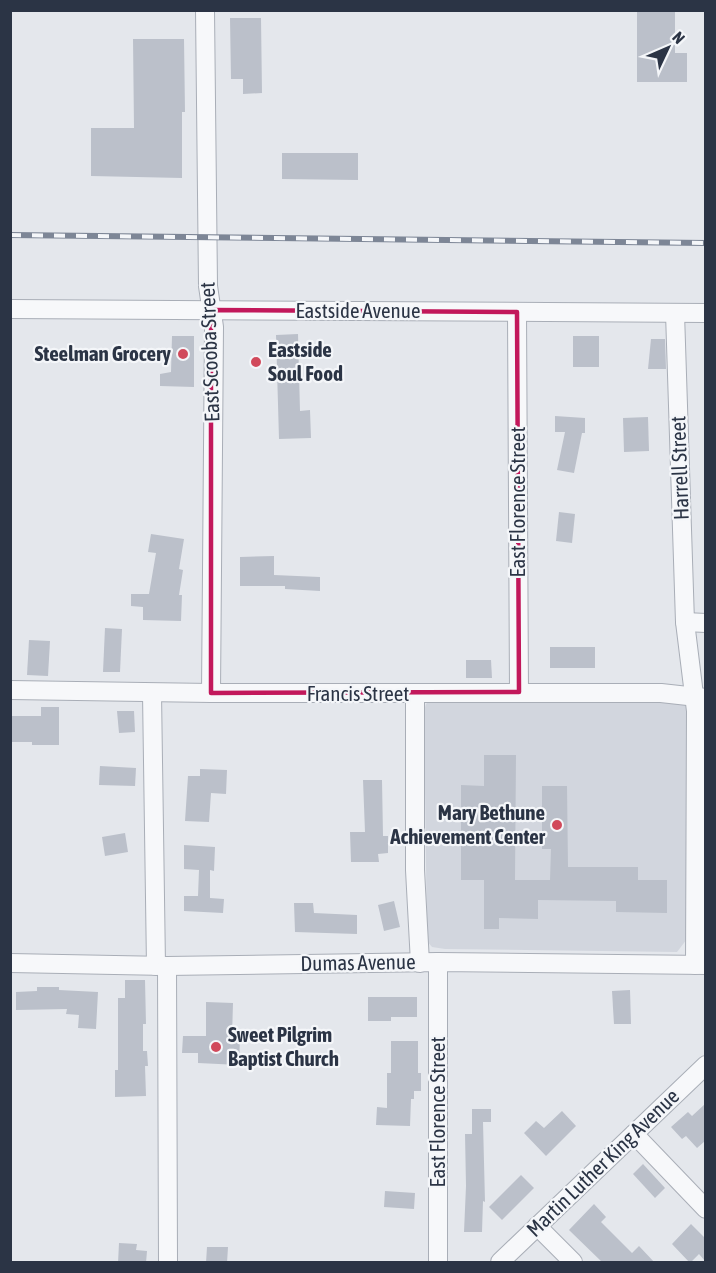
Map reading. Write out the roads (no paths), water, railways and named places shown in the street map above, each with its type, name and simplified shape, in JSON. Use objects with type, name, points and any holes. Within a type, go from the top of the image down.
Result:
[{"type":"street","name":"East Scooba Street","points":[[205,10],[208,286],[214,339],[211,693]]},
{"type":"street","name":"Eastside Avenue","points":[[10,309],[705,313]]},
{"type":"street","name":"East Florence Street","points":[[517,312],[519,692]]},
{"type":"street","name":"Harrell Street","points":[[675,313],[685,622],[700,697],[696,711],[700,965]]},
{"type":"street","points":[[685,622],[705,623]]},
{"type":"street","name":"Francis Street","points":[[10,690],[152,693],[660,693],[700,697]]},
{"type":"street","points":[[152,693],[168,1263]]},
{"type":"street","name":"East Florence Street","points":[[415,694],[416,870],[429,962],[438,1263]]},
{"type":"street","name":"Dumas Avenue","points":[[10,963],[161,966],[429,962],[700,965]]},
{"type":"street","name":"Martin Luther King Avenue","points":[[500,1263],[705,1065]]},
{"type":"street","points":[[634,1134],[705,1209]]},
{"type":"street","points":[[537,1226],[573,1263]]},
{"type":"railway","points":[[10,235],[706,243]]},
{"type":"place","name":"Steelman Grocery","points":[[183,354]]},
{"type":"place","name":"Eastside Soul Food","points":[[256,362]]},
{"type":"place","name":"Mary Bethune Achievement Center","points":[[557,825]]},
{"type":"place","name":"Sweet Pilgrim Baptist Church","points":[[216,1047]]}]
